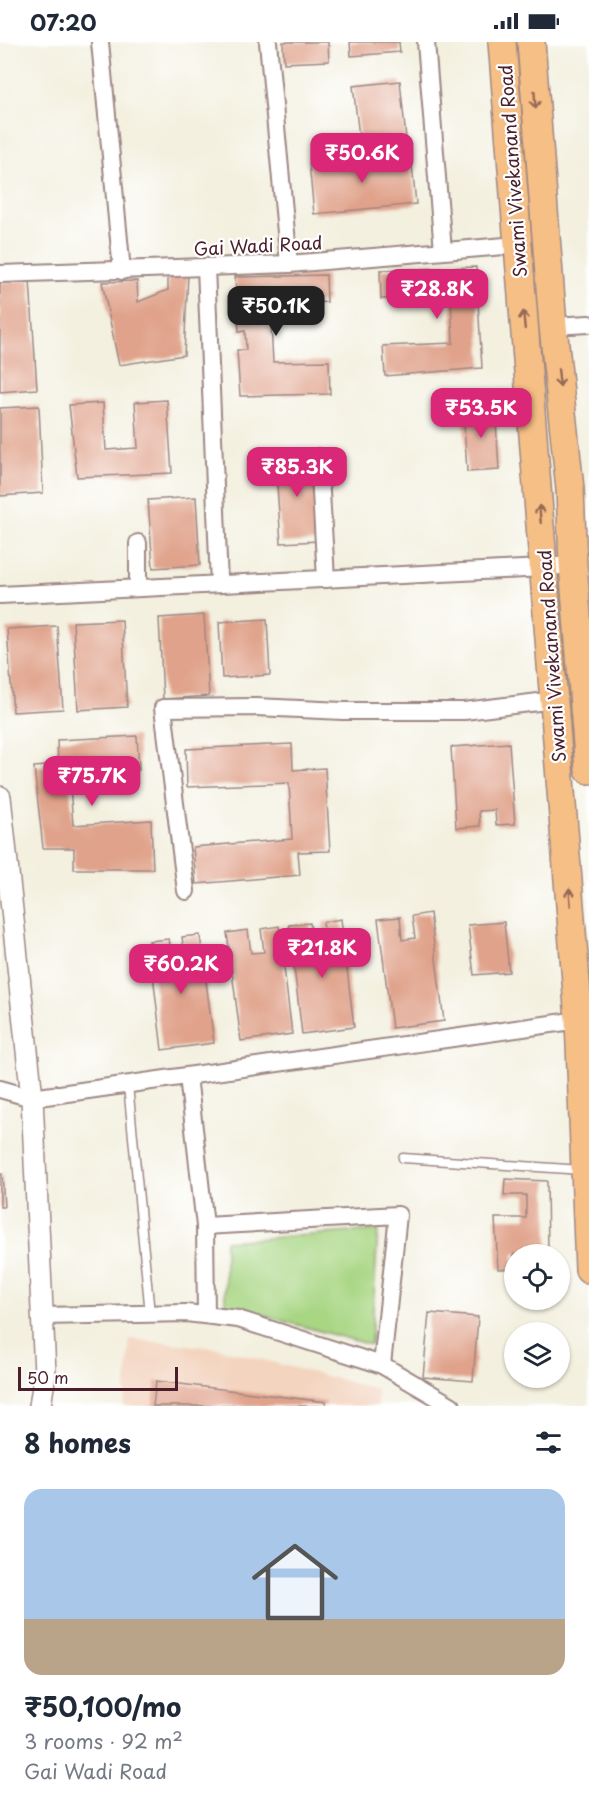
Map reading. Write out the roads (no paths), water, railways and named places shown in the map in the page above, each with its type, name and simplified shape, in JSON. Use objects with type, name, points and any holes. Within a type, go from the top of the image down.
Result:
[{"type":"main road","name":"Swami Vivekanand Road","points":[[502,42],[579,1020],[589,1270]]},
{"type":"main road","name":"Swami Vivekanand Road","points":[[531,42],[553,326],[580,524],[573,564],[589,770]]},
{"type":"street","points":[[100,42],[122,271]]},
{"type":"street","points":[[268,42],[289,264]]},
{"type":"street","points":[[426,42],[443,252]]},
{"type":"street","name":"Gai Wadi Road","points":[[0,274],[289,264],[518,245]]},
{"type":"street","points":[[206,267],[219,584]]},
{"type":"street","points":[[553,326],[589,324]]},
{"type":"street","points":[[319,458],[326,579]]},
{"type":"street","points":[[138,543],[138,586]]},
{"type":"street","points":[[0,596],[138,586],[544,568],[573,564]]},
{"type":"street","points":[[186,891],[163,708],[256,707],[343,711],[464,711],[555,700]]},
{"type":"street","points":[[0,797],[32,1098],[45,1373],[40,1406]]},
{"type":"street","points":[[0,1089],[32,1098],[579,1020]]},
{"type":"street","points":[[188,1076],[205,1226],[206,1315]]},
{"type":"street","points":[[205,1226],[398,1215],[382,1365]]},
{"type":"street","points":[[43,1316],[150,1314],[206,1315],[238,1319],[382,1365],[452,1406]]},
{"type":"lane","points":[[128,1085],[150,1314]]},
{"type":"lane","points":[[403,1158],[585,1170]]}]
